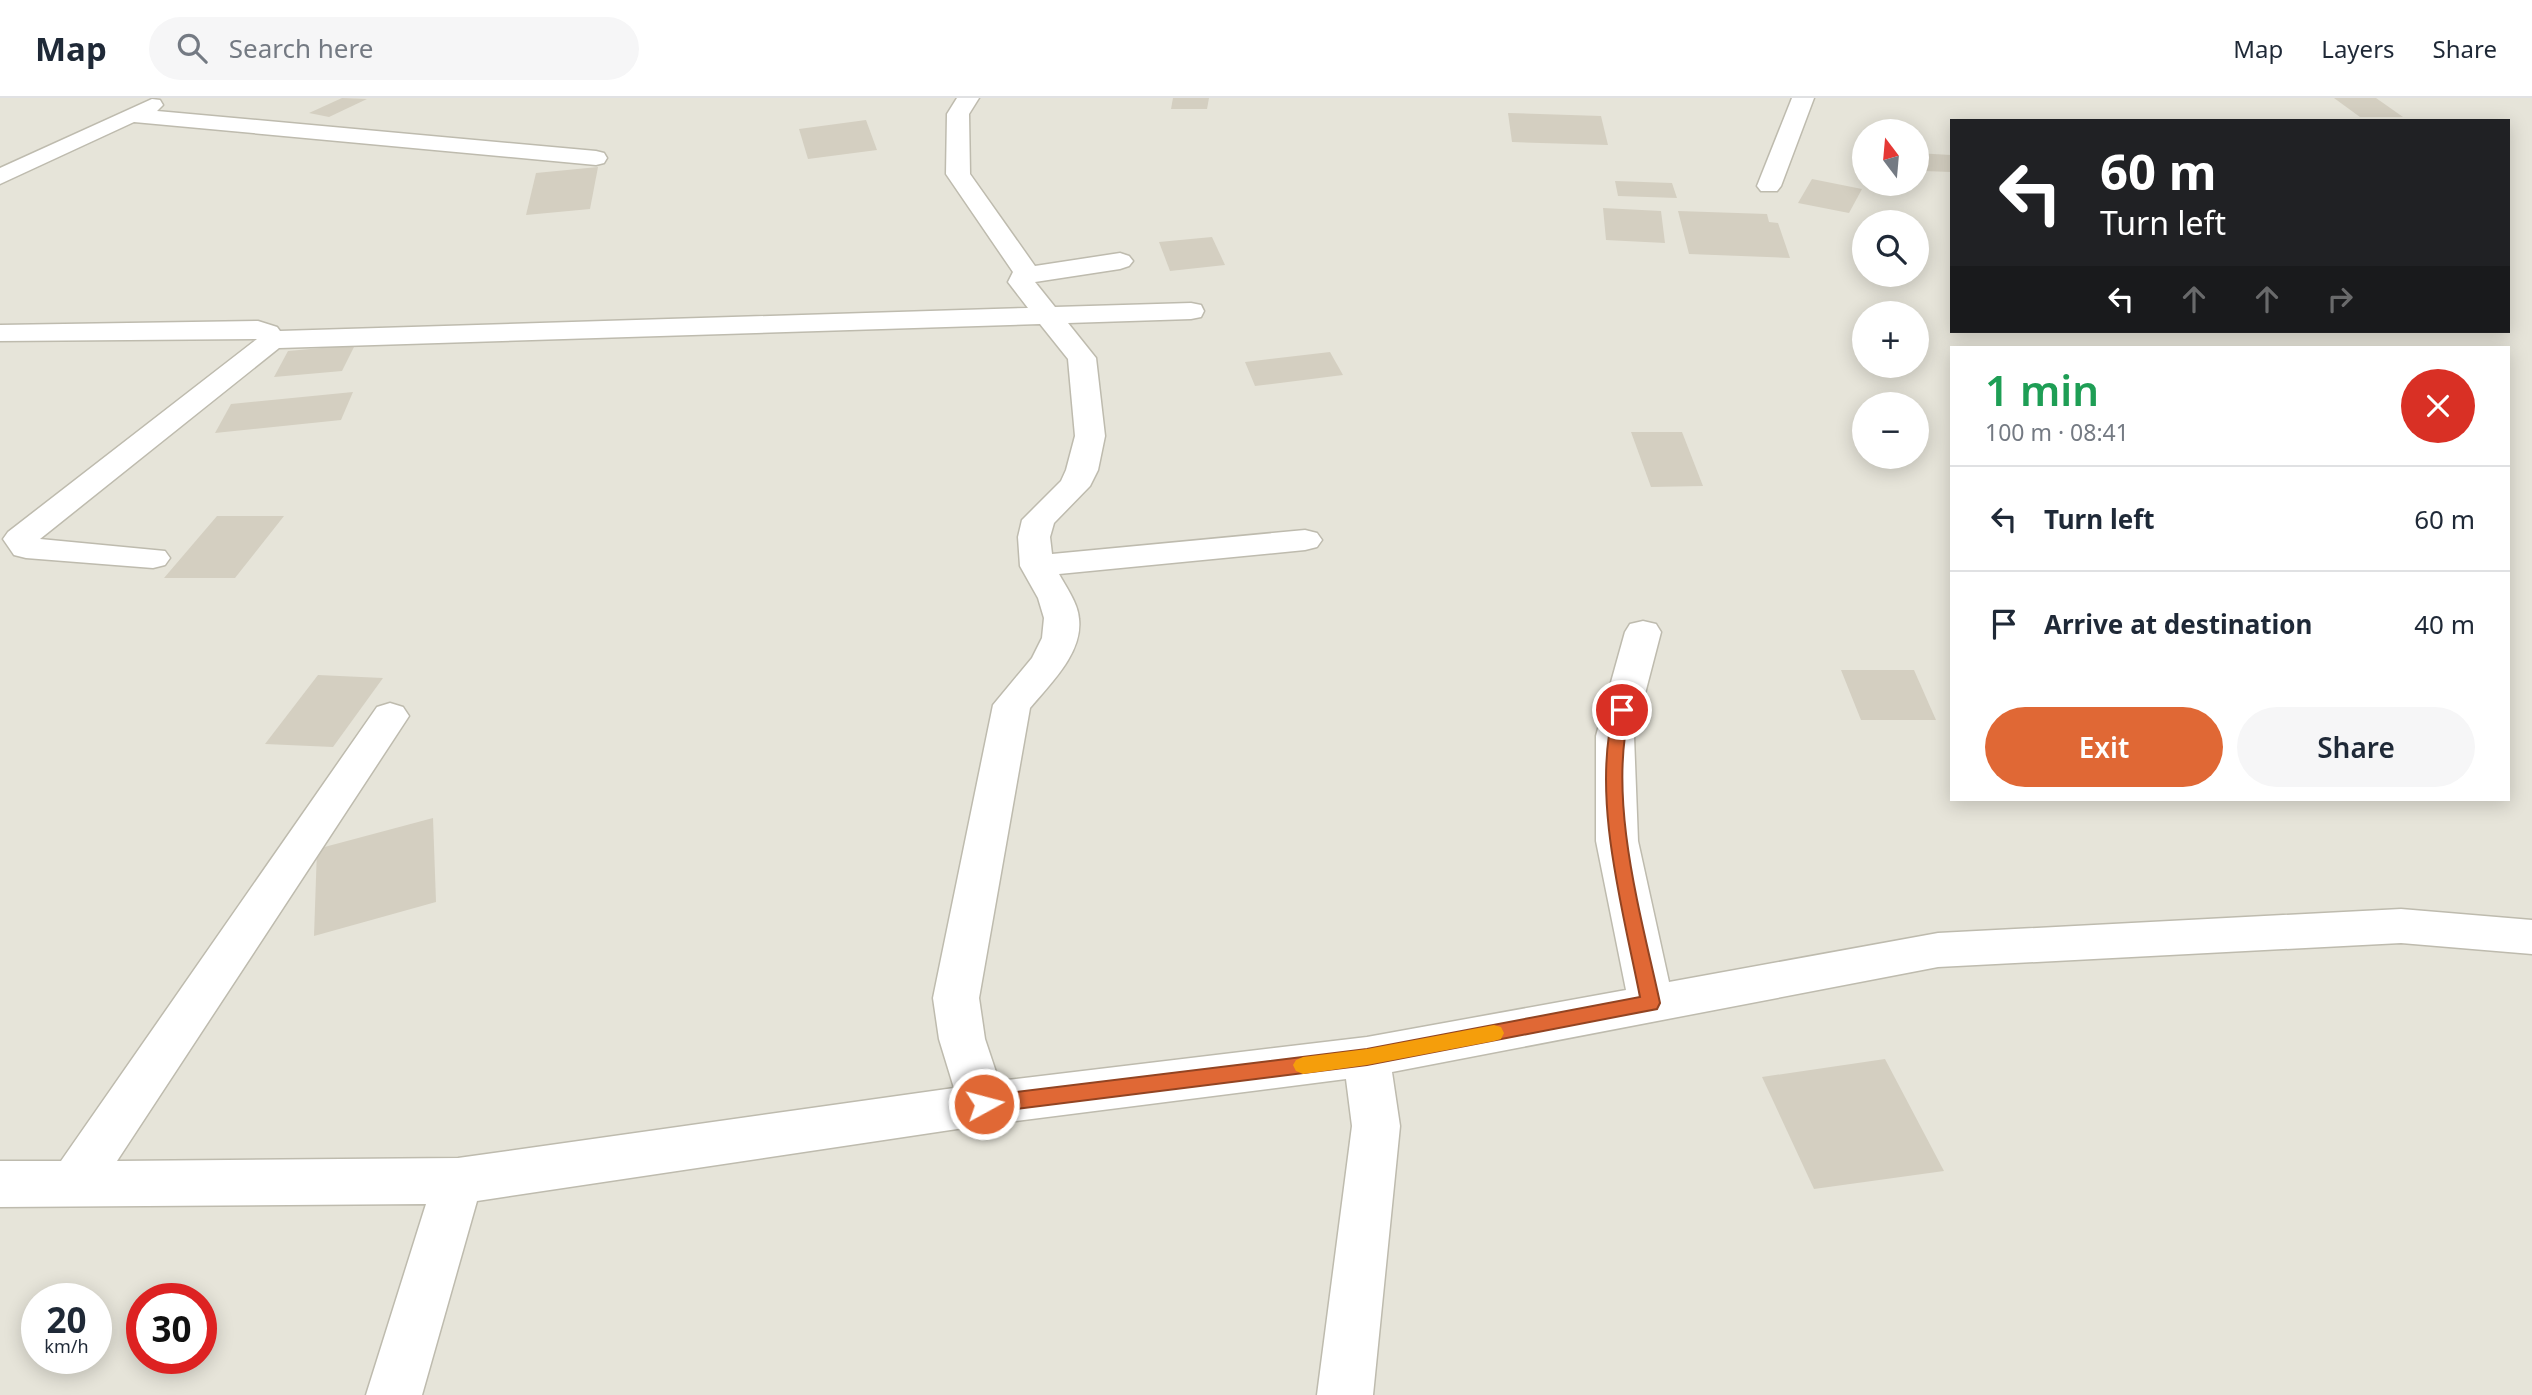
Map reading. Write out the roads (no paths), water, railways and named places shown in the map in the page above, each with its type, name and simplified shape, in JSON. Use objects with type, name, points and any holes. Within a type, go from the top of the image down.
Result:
[{"type":"street","points":[[0,177],[166,98]]},
{"type":"street","points":[[968,98],[958,114],[958,174],[1028,275]]},
{"type":"street","points":[[1769,186],[1803,98]]},
{"type":"street","points":[[129,115],[596,158]]},
{"type":"street","points":[[984,1104],[962,1047],[957,1026],[956,998],[1012,705],[1048,663],[1060,638],[1062,618],[1055,598],[1037,566],[1034,537],[1038,520],[1074,486],[1082,470],[1090,436],[1082,358],[1051,316],[1021,282],[1028,275],[1120,261]]},
{"type":"street","points":[[153,558],[26,548],[20,543],[20,539],[272,340],[1191,311]]},
{"type":"street","points":[[0,333],[258,329],[267,333],[272,340]]},
{"type":"street","points":[[1037,566],[1306,540]]},
{"type":"street","points":[[1643,632],[1615,736],[1615,749],[1617,841],[1651,1003]]},
{"type":"street","points":[[74,1183],[390,716]]},
{"type":"street","points":[[0,1184],[457,1181],[984,1104],[1367,1057],[1938,950],[2401,926],[2532,937]]},
{"type":"street","points":[[1345,1395],[1376,1126],[1367,1057]]},
{"type":"street","points":[[394,1395],[457,1181]]}]
